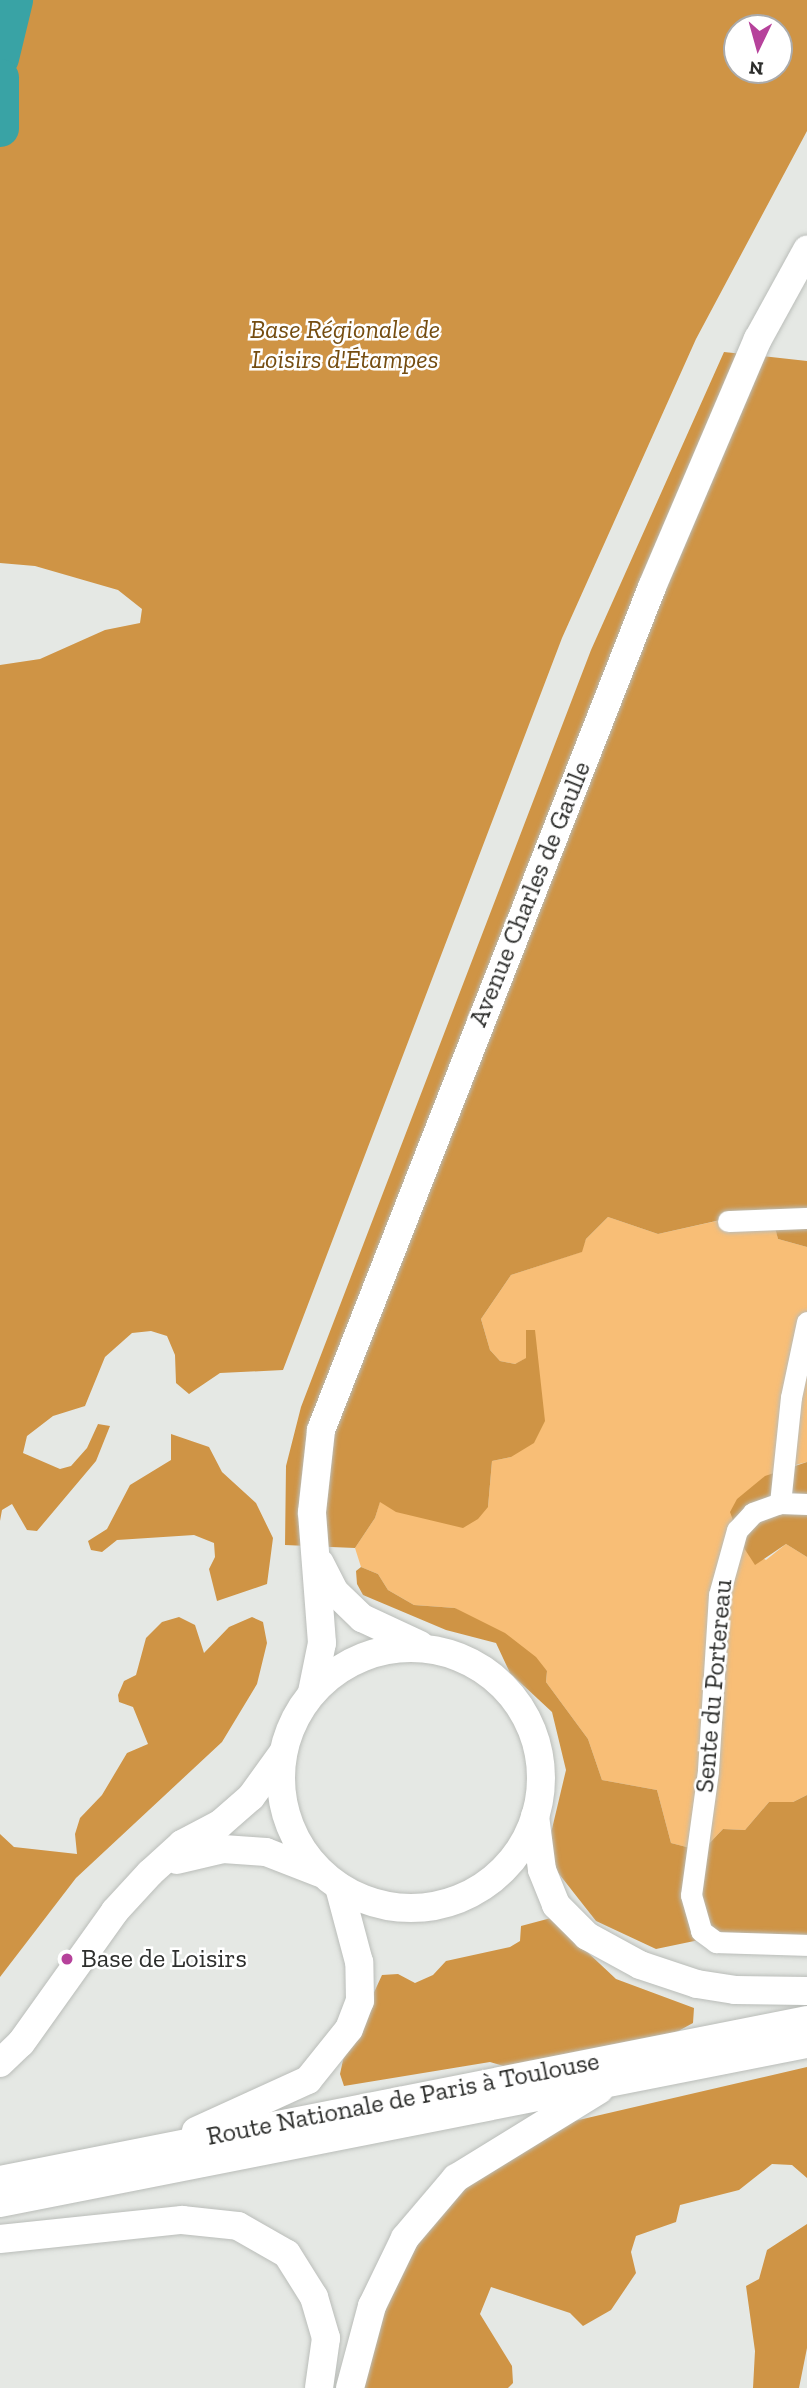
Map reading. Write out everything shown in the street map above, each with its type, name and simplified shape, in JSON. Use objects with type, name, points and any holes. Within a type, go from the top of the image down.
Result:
[{"type":"main road","name":"Avenue Charles de Gaulle","points":[[312,1692],[322,1643],[312,1512],[317,1450],[362,1318],[652,587],[758,339],[807,250]]},
{"type":"main road","name":"Avenue Charles de Gaulle","points":[[316,1555],[334,1591],[362,1618],[489,1674],[525,1715],[541,1769],[535,1816]]},
{"type":"main road","points":[[172,2146],[218,2118],[267,2102],[307,2081],[349,2029],[360,2001],[359,1962],[330,1880],[288,1822],[280,1777],[282,1754],[289,1729],[312,1692],[359,1658],[398,1648],[435,1650]]},
{"type":"main road","points":[[0,2063],[21,2043],[115,1911],[150,1873],[251,1797],[282,1754]]},
{"type":"main road","points":[[150,1873],[187,1855],[223,1849],[265,1852],[394,1907],[449,1903],[490,1882],[507,1866],[535,1816]]},
{"type":"main road","points":[[535,1816],[542,1870],[556,1905],[587,1936],[640,1965],[697,1984],[735,1990],[807,1991]]},
{"type":"main road","name":"Route Nationale de Paris à Toulouse","points":[[0,2180],[807,2020]]},
{"type":"main road","name":"Route Nationale de Paris à Toulouse","points":[[0,2203],[807,2044]]},
{"type":"main road","points":[[350,2388],[372,2306],[405,2238],[456,2178],[607,2084]]},
{"type":"main road","points":[[0,2239],[182,2220],[238,2226],[287,2254],[314,2297],[326,2338],[319,2388]]},
{"type":"street","points":[[728,1221],[807,1218]]},
{"type":"street","points":[[807,1322],[790,1397],[780,1503],[807,1504]]},
{"type":"street","name":"Sente du Portereau","points":[[780,1503],[753,1513],[737,1530],[719,1595],[708,1771],[691,1895],[701,1931],[716,1942],[807,1945]]},
{"type":"shaded area","points":[[771,1209],[778,1239],[807,1247],[807,1462],[780,1469],[746,1529],[744,1548],[766,1560],[786,1544],[807,1557],[807,1795],[793,1802],[769,1802],[745,1830],[723,1829],[702,1851],[671,1843],[657,1790],[602,1780],[588,1739],[546,1682],[547,1671],[455,1608],[414,1605],[388,1590],[378,1574],[361,1567],[355,1548],[375,1518],[380,1501],[488,1507],[492,1461],[511,1457],[535,1331],[526,1331],[527,1358],[515,1364],[500,1361],[490,1350],[481,1319],[511,1275],[581,1252],[586,1239],[608,1217],[658,1234]]},
{"type":"green space","name":"Base Régionale de Loisirs d'Étampes","points":[[0,0],[807,0],[807,131],[696,339],[562,638],[283,1370],[220,1373],[189,1394],[176,1383],[175,1355],[167,1336],[151,1331],[132,1333],[105,1357],[85,1406],[53,1416],[27,1436],[23,1453],[60,1469],[71,1466],[87,1448],[98,1424],[110,1426],[96,1461],[37,1531],[27,1530],[12,1504],[2,1510],[0,1521],[0,665],[40,659],[105,630],[140,623],[142,609],[118,590],[35,566],[0,563]]},
{"type":"green space","points":[[724,352],[807,361],[807,1247],[778,1239],[770,1209],[658,1234],[608,1217],[586,1239],[582,1252],[511,1275],[481,1319],[490,1350],[500,1361],[515,1364],[526,1358],[526,1330],[535,1330],[545,1421],[534,1443],[511,1457],[492,1461],[488,1507],[478,1519],[463,1528],[396,1512],[380,1502],[375,1518],[355,1548],[285,1545],[286,1466],[301,1407],[591,650]]},
{"type":"green space","points":[[171,1434],[209,1447],[222,1472],[256,1503],[273,1538],[267,1584],[217,1601],[209,1569],[215,1557],[214,1543],[194,1535],[117,1540],[102,1552],[91,1550],[88,1541],[107,1529],[130,1485],[171,1460]]},
{"type":"green space","points":[[807,1462],[807,1557],[786,1544],[755,1565],[744,1548],[746,1529],[734,1523],[730,1512],[737,1499],[765,1476]]},
{"type":"green space","points":[[361,1567],[378,1574],[388,1590],[414,1605],[455,1608],[505,1633],[536,1657],[547,1671],[546,1682],[588,1739],[602,1780],[657,1790],[671,1843],[702,1851],[723,1829],[745,1830],[769,1802],[793,1802],[807,1795],[807,1936],[723,1935],[656,1949],[596,1921],[552,1865],[551,1833],[566,1770],[552,1712],[510,1673],[496,1643],[446,1630],[363,1595],[357,1584],[356,1571]]},
{"type":"green space","points":[[179,1617],[195,1625],[204,1653],[229,1627],[252,1617],[263,1622],[267,1643],[257,1684],[222,1742],[76,1878],[0,1977],[0,1834],[14,1847],[77,1854],[75,1834],[80,1818],[102,1795],[127,1753],[148,1744],[133,1707],[119,1702],[118,1695],[124,1681],[136,1675],[146,1638],[162,1622]]},
{"type":"green space","points":[[551,1918],[616,1979],[694,2008],[693,2023],[671,2035],[507,2067],[490,2062],[344,2086],[340,2074],[343,2060],[382,1975],[398,1974],[415,1983],[433,1975],[446,1961],[510,1947],[520,1941],[521,1926]]},
{"type":"green space","points":[[807,2067],[807,2178],[792,2165],[772,2164],[739,2190],[680,2205],[676,2222],[636,2236],[631,2252],[636,2273],[611,2310],[583,2326],[570,2313],[491,2287],[480,2314],[512,2366],[513,2383],[508,2388],[358,2388],[359,2328],[413,2253],[443,2197],[557,2125]]},
{"type":"green space","points":[[807,2224],[807,2348],[799,2388],[753,2388],[755,2351],[746,2286],[759,2279],[767,2250]]},
{"type":"waterway","points":[[0,58],[14,0]]},
{"type":"waterway","points":[[0,77],[0,128]]},
{"type":"place","name":"Base de Loisirs","points":[[67,1959]]}]
